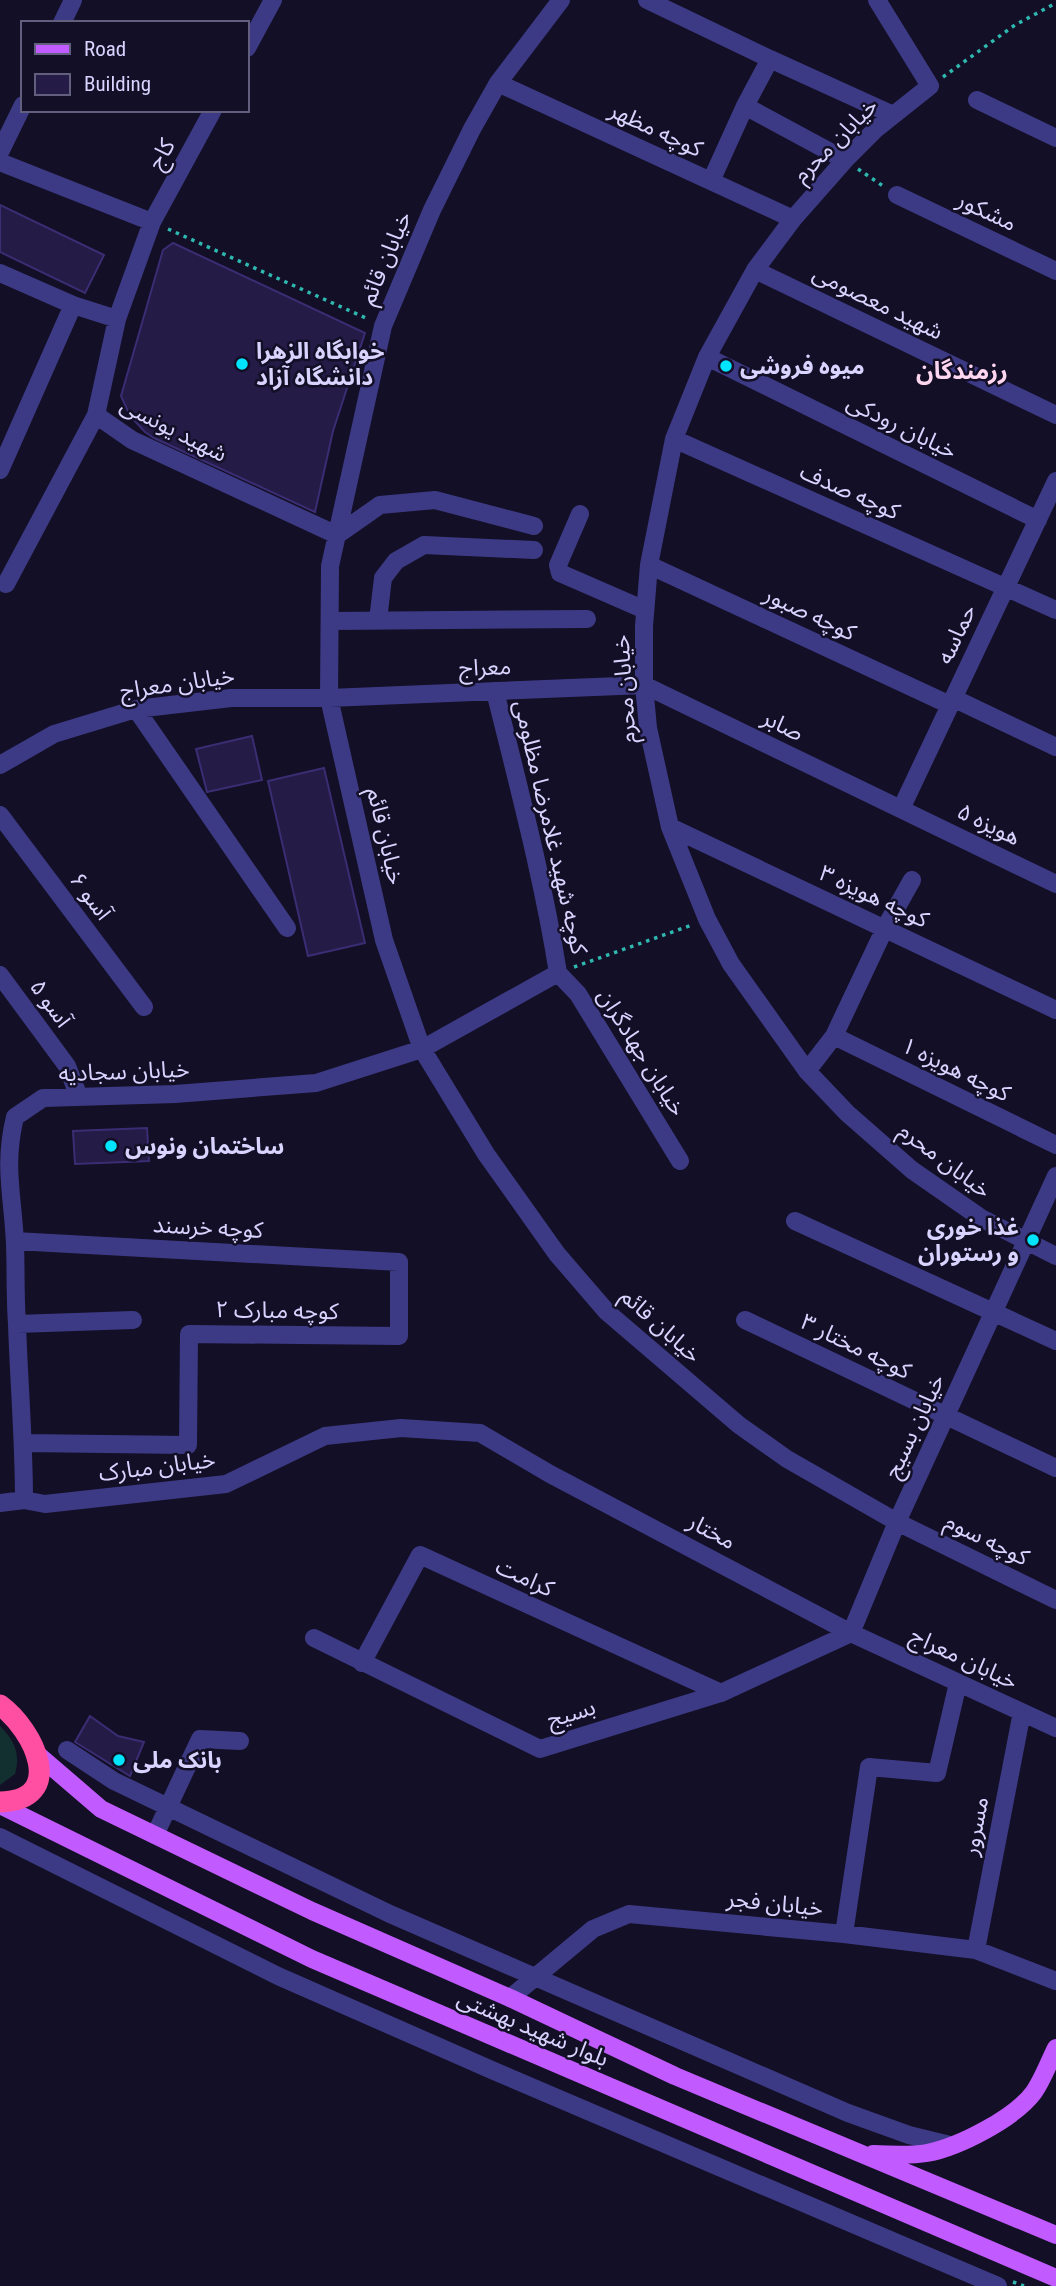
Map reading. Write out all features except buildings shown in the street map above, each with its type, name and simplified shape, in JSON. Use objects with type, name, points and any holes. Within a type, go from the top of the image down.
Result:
[{"type":"highway","points":[[0,1705],[26,1730],[37,1754],[40,1776],[29,1793],[0,1803]]},
{"type":"main road","name":"بلوار شهید بهشتی","points":[[37,1754],[101,1809],[312,1911],[510,1998],[675,2076],[1056,2235]]},
{"type":"main road","name":"بلوار شهید بهشتی","points":[[0,1803],[312,1959],[1056,2278]]},
{"type":"main road","points":[[855,2152],[891,2155],[929,2153],[977,2134],[1006,2117],[1033,2093],[1056,2048]]},
{"type":"street","points":[[63,21],[73,0]]},
{"type":"street","points":[[248,46],[273,0]]},
{"type":"street","name":"خیابان قائم","points":[[561,0],[498,83],[472,129],[432,210],[383,326],[330,566],[329,698],[384,940],[422,1049],[486,1154],[557,1254],[607,1312],[739,1425],[787,1459],[897,1522]]},
{"type":"street","points":[[647,0],[893,115]]},
{"type":"street","points":[[877,0],[930,86]]},
{"type":"street","points":[[711,181],[770,59]]},
{"type":"street","name":"کوچه مظهر","points":[[498,83],[793,219]]},
{"type":"street","name":"خیابان محرم","points":[[930,86],[893,115],[845,160],[793,219],[755,270],[707,357],[674,439],[649,565],[645,610],[644,685],[648,727],[670,827],[707,919],[731,964],[807,1071],[847,1114],[912,1170],[981,1218],[1056,1256]]},
{"type":"street","points":[[977,100],[1056,138]]},
{"type":"street","points":[[745,106],[845,160]]},
{"type":"street","points":[[0,152],[21,109]]},
{"type":"street","name":"کاج","points":[[152,222],[212,112]]},
{"type":"street","points":[[0,162],[152,222]]},
{"type":"street","name":"مشکور","points":[[897,195],[1056,271]]},
{"type":"street","name":"شهید یونسی","points":[[152,222],[117,319],[96,415],[132,440],[337,534]]},
{"type":"street","name":"شهید معصومی","points":[[755,270],[1056,415]]},
{"type":"street","points":[[0,273],[73,305],[117,319]]},
{"type":"street","points":[[0,470],[73,305]]},
{"type":"street","name":"خیابان رودکی","points":[[707,357],[1038,520]]},
{"type":"street","points":[[6,584],[96,415]]},
{"type":"street","name":"کوچه صدف","points":[[674,439],[1056,610]]},
{"type":"street","name":"حماسه","points":[[901,808],[1038,520],[1051,504],[1056,481]]},
{"type":"street","points":[[337,534],[380,505],[435,500],[534,526]]},
{"type":"street","points":[[580,514],[558,565],[560,573],[645,610]]},
{"type":"street","points":[[378,620],[383,578],[396,561],[424,545],[534,550]]},
{"type":"street","name":"کوچه صبور","points":[[649,565],[1056,747]]},
{"type":"street","points":[[330,621],[587,619]]},
{"type":"street","name":"معراج","points":[[329,698],[644,685]]},
{"type":"street","name":"صابر","points":[[644,685],[901,808]]},
{"type":"street","name":"کوچه شهید غلامرضا مظلومی","points":[[495,691],[550,921],[558,973]]},
{"type":"street","name":"خیابان معراج","points":[[0,765],[54,734],[136,709],[231,698],[329,698]]},
{"type":"street","points":[[136,709],[287,928]]},
{"type":"street","name":"هویزه ۵","points":[[901,808],[1056,884]]},
{"type":"street","name":"آسو ۶","points":[[0,815],[144,1007]]},
{"type":"street","name":"کوچه هویزه ۳","points":[[670,827],[1056,1010]]},
{"type":"street","points":[[807,1071],[834,1036],[885,928],[912,880]]},
{"type":"street","name":"خیابان سجادیه","points":[[24,1500],[15,1241],[8,1184],[8,1144],[15,1117],[43,1098],[226,1091],[316,1083],[422,1049],[558,973]]},
{"type":"street","name":"خیابان جهادگران","points":[[558,973],[578,994],[680,1161]]},
{"type":"street","name":"آسو ۵","points":[[0,975],[66,1066],[79,1097]]},
{"type":"street","name":"کوچه هویزه ۱","points":[[834,1036],[1056,1146]]},
{"type":"street","name":"خیابان بسیج","points":[[851,1633],[897,1522],[1056,1176]]},
{"type":"street","points":[[795,1221],[1056,1341]]},
{"type":"street","name":"کوچه خرسند","points":[[15,1241],[399,1262]]},
{"type":"street","name":"کوچه مبارک ۲","points":[[24,1443],[188,1445],[188,1334],[399,1336],[399,1262]]},
{"type":"street","points":[[17,1324],[133,1320]]},
{"type":"street","name":"کوچه مختار ۳","points":[[746,1320],[1056,1468]]},
{"type":"street","name":"خیابان مبارک","points":[[0,1503],[24,1500],[45,1504],[226,1484],[325,1436],[401,1428],[480,1433],[550,1474]]},
{"type":"street","name":"مختار","points":[[550,1474],[851,1633]]},
{"type":"street","name":"کوچه سوم","points":[[897,1522],[1056,1600]]},
{"type":"street","name":"کرامت","points":[[362,1663],[420,1555],[721,1693]]},
{"type":"street","name":"خیابان معراج","points":[[851,1633],[1056,1728]]},
{"type":"street","name":"بسیج","points":[[314,1638],[540,1749],[721,1693],[851,1633]]},
{"type":"street","points":[[844,1934],[869,1767],[937,1773],[958,1682]]},
{"type":"street","name":"مسرور","points":[[976,1950],[1022,1712]]},
{"type":"street","points":[[155,1835],[200,1739],[240,1741]]},
{"type":"street","points":[[67,1750],[114,1782],[390,1914],[848,2113],[909,2135],[950,2145]]},
{"type":"street","points":[[0,1837],[278,1976],[531,2087],[1005,2284]]},
{"type":"street","name":"خیابان فجر","points":[[510,1998],[593,1929],[629,1913],[976,1950],[1056,1981]]},
{"type":"path","points":[[930,86],[1015,25],[1056,3]]},
{"type":"path","points":[[845,160],[897,195]]},
{"type":"path","points":[[152,222],[383,326]]},
{"type":"path","points":[[558,973],[707,919]]},
{"type":"path","points":[[1005,2284],[1024,2286]]},
{"type":"green space","points":[[0,1726],[17,1754],[17,1767],[15,1774],[0,1785]]},
{"type":"place","name":"خوابگاه الزهرا دانشگاه آزاد","points":[[242,364]]},
{"type":"place","name":"میوه فروشی","points":[[726,366]]},
{"type":"place","name":"ساختمان ونوس","points":[[111,1146]]},
{"type":"place","name":"غذا خوری و رستوران","points":[[1033,1240]]},
{"type":"place","name":"بانک ملی","points":[[119,1760]]},
{"type":"district","name":"رزمندگان","points":[[962,371]]}]
